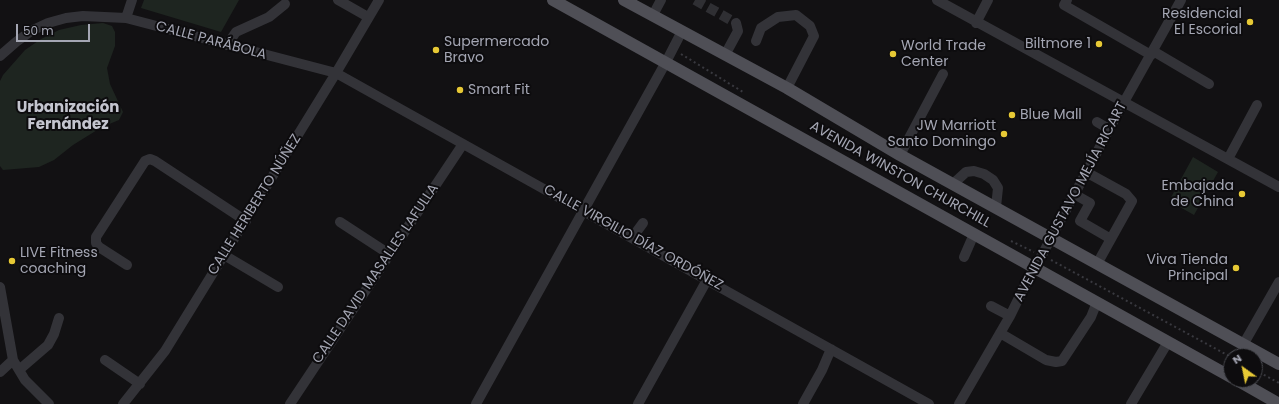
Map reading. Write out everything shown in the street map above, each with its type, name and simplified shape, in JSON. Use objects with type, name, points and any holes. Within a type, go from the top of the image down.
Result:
[{"type":"main road","name":"AVENIDA WINSTON CHURCHILL","points":[[553,0],[1223,373]]},
{"type":"main road","name":"AVENIDA WINSTON CHURCHILL","points":[[627,1],[787,88],[900,155],[1242,345],[1279,364]]},
{"type":"main road","points":[[1251,388],[1279,404]]},
{"type":"street","points":[[126,18],[132,0]]},
{"type":"street","points":[[338,0],[368,17]]},
{"type":"street","name":"CALLE HERIBERTO NÚÑEZ","points":[[123,404],[165,351],[336,74],[379,0]]},
{"type":"street","points":[[653,15],[661,0]]},
{"type":"street","points":[[937,0],[976,23],[1279,187]]},
{"type":"street","points":[[976,23],[988,0]]},
{"type":"street","points":[[1067,0],[1064,5],[1209,84]]},
{"type":"street","name":"AVENIDA GUSTAVO MEJÍA RICART","points":[[959,404],[1010,316],[1034,267],[1042,255],[1124,102],[1181,0]]},
{"type":"street","points":[[227,45],[236,32],[269,17],[285,4]]},
{"type":"street","points":[[756,42],[761,28],[778,16],[796,15],[810,26],[814,36],[787,88]]},
{"type":"street","name":"CALLE PARÁBOLA","points":[[0,56],[26,34],[48,23],[66,18],[83,16],[126,18],[336,74]]},
{"type":"street","points":[[725,55],[738,31],[736,23]]},
{"type":"street","points":[[476,404],[682,31]]},
{"type":"street","name":"CALLE VIRGILIO DÍAZ ORDÓÑEZ","points":[[336,74],[583,210],[929,404]]},
{"type":"street","points":[[900,155],[943,74]]},
{"type":"street","points":[[1228,159],[1257,105]]},
{"type":"street","points":[[1097,122],[1109,130]]},
{"type":"street","name":"CALLE DAVID MASALLES LAFULLA","points":[[290,404],[463,144]]},
{"type":"street","points":[[127,265],[99,247],[96,243],[96,237],[145,161],[150,159],[246,220]]},
{"type":"street","points":[[953,184],[966,172],[974,170],[984,174],[993,180],[998,188],[996,207]]},
{"type":"street","points":[[1086,172],[1126,194],[1132,201],[1097,264]]},
{"type":"street","points":[[1074,194],[1090,203],[1080,221],[1111,239]]},
{"type":"street","points":[[340,222],[390,254]]},
{"type":"street","points":[[632,238],[643,223]]},
{"type":"street","points":[[964,257],[974,234]]},
{"type":"street","points":[[224,255],[278,287]]},
{"type":"street","points":[[638,404],[707,280]]},
{"type":"street","points":[[1242,345],[1279,282]]},
{"type":"street","points":[[0,287],[13,360],[25,380],[49,404]]},
{"type":"street","points":[[1000,332],[1046,360],[1056,362],[1062,361],[1091,317],[1097,302]]},
{"type":"street","points":[[991,306],[1010,316]]},
{"type":"street","points":[[19,370],[48,345],[54,334],[59,318]]},
{"type":"street","points":[[1131,404],[1168,342]]},
{"type":"street","points":[[803,404],[822,370],[831,349]]},
{"type":"street","points":[[0,372],[13,360]]},
{"type":"street","points":[[105,360],[140,384]]},
{"type":"path","points":[[673,49],[747,94]]},
{"type":"path","points":[[1008,240],[1042,255],[1223,353]]},
{"type":"path","points":[[1263,374],[1279,383]]},
{"type":"shaded area","points":[[144,0],[239,0],[221,32],[141,8]]},
{"type":"shaded area","points":[[103,23],[112,26],[115,32],[115,46],[107,68],[110,84],[123,112],[119,120],[102,127],[73,145],[54,160],[39,167],[3,170],[0,166],[0,81],[3,75],[25,50],[41,39],[59,30],[81,25]]},
{"type":"shaded area","points":[[1193,157],[1218,172],[1194,215],[1169,201]]},
{"type":"tunnel","points":[[695,0],[736,23]]},
{"type":"place","name":"Residencial El Escorial","points":[[1250,22]]},
{"type":"place","name":"Biltmore 1","points":[[1099,44]]},
{"type":"place","name":"Supermercado Bravo","points":[[436,50]]},
{"type":"place","name":"World Trade Center","points":[[893,54]]},
{"type":"place","name":"Smart Fit","points":[[460,90]]},
{"type":"place","name":"Blue Mall","points":[[1012,115]]},
{"type":"place","name":"JW Marriott Santo Domingo","points":[[1004,134]]},
{"type":"place","name":"Embajada de China","points":[[1242,194]]},
{"type":"place","name":"LIVE Fitness coaching","points":[[12,261]]},
{"type":"place","name":"Viva Tienda Principal","points":[[1236,268]]},
{"type":"district","name":"Urbanización Fernández","points":[[68,116]]}]
